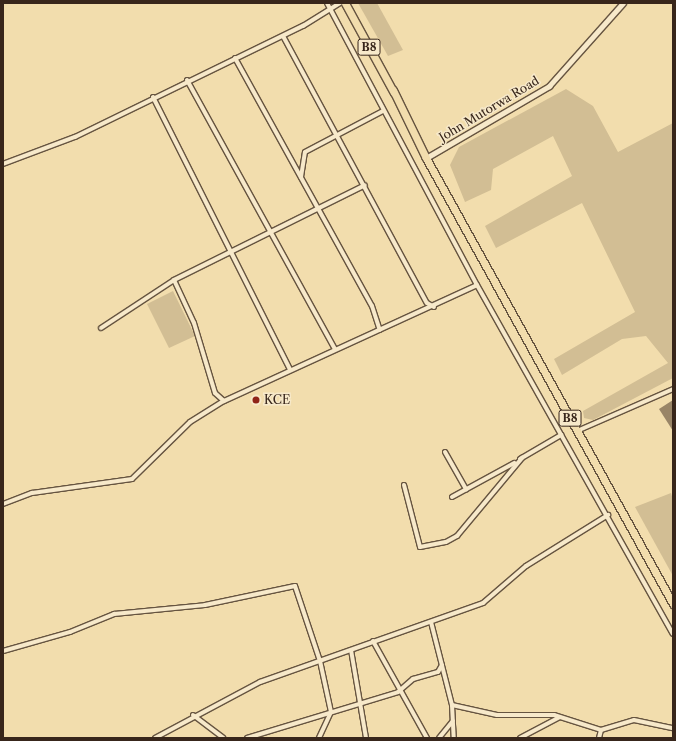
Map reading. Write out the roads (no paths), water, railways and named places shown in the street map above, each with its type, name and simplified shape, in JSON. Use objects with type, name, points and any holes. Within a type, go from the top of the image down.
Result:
[{"type":"highway","name":"B8","points":[[345,3],[577,431],[673,604]]},
{"type":"street","points":[[327,3],[382,111],[477,286],[608,515],[673,634]]},
{"type":"street","points":[[3,164],[75,137],[153,97],[282,36],[331,11],[340,3]]},
{"type":"street","name":"John Mutorwa Road","points":[[428,157],[549,86],[624,3]]},
{"type":"street","points":[[282,36],[334,134],[365,185],[427,303],[434,307]]},
{"type":"street","points":[[235,58],[301,180],[320,208],[372,306],[380,330]]},
{"type":"street","points":[[188,80],[335,350]]},
{"type":"street","points":[[153,97],[290,369]]},
{"type":"street","points":[[301,180],[305,152],[334,134],[382,111]]},
{"type":"street","points":[[101,328],[174,280],[272,233],[365,185]]},
{"type":"street","points":[[174,280],[194,323],[215,393],[224,401]]},
{"type":"street","points":[[3,504],[32,493],[132,479],[190,422],[224,401],[290,369],[434,307],[477,286]]},
{"type":"street","points":[[577,431],[673,389]]},
{"type":"street","points":[[452,497],[561,435]]},
{"type":"street","points":[[445,452],[466,489]]},
{"type":"street","points":[[404,484],[420,547],[446,542],[457,536],[522,458]]},
{"type":"street","points":[[155,738],[193,715],[260,682],[483,603],[526,566],[608,515]]},
{"type":"street","points":[[3,650],[70,632],[114,614],[205,605],[295,586],[320,661],[331,712],[319,738]]},
{"type":"street","points":[[431,622],[452,705],[454,738]]},
{"type":"street","points":[[373,641],[427,738]]},
{"type":"street","points":[[351,650],[366,738]]},
{"type":"street","points":[[247,738],[401,691],[413,679],[438,672],[442,665]]},
{"type":"street","points":[[452,705],[497,715],[527,712],[560,717],[601,730],[634,720],[673,728]]},
{"type":"street","points":[[193,715],[222,738]]},
{"type":"street","points":[[520,738],[560,717]]},
{"type":"street","points":[[439,738],[453,721]]},
{"type":"street","points":[[599,738],[601,730]]},
{"type":"place","name":"KCE","points":[[256,400]]}]
